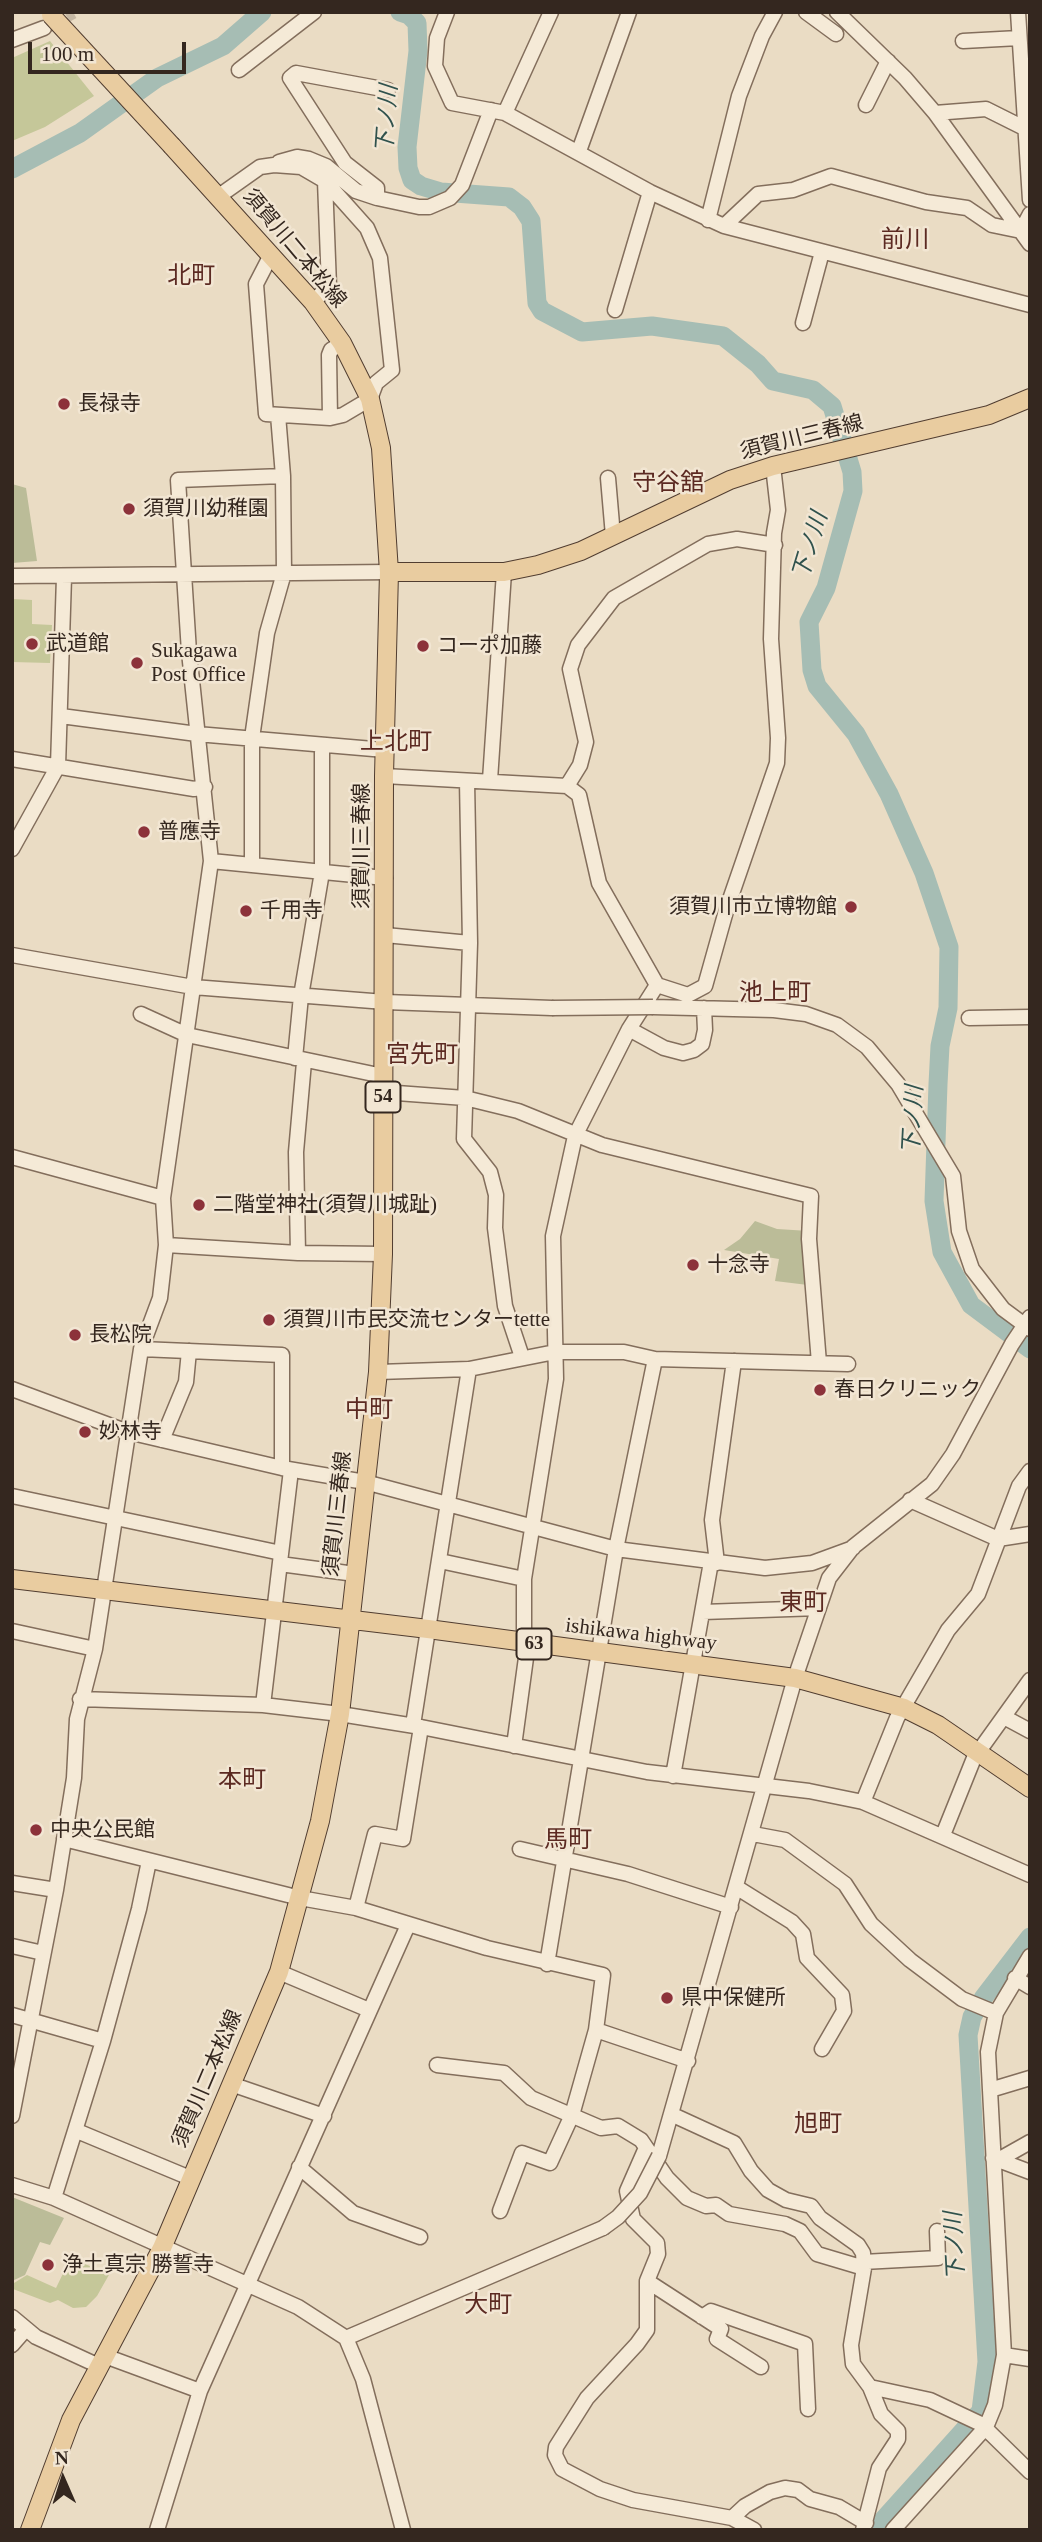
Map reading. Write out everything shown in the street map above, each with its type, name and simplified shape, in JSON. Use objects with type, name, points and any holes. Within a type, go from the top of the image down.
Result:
[{"type":"main road","name":"須賀川二本松線","points":[[48,19],[219,196],[313,302],[342,343],[370,399],[385,473],[389,572]]},
{"type":"main road","name":"須賀川三春線","points":[[349,1621],[378,1372],[383,1254],[384,776],[389,572],[505,572],[581,551],[730,480],[773,466],[989,415],[1030,398]]},
{"type":"main road","name":"ishikawa highway","points":[[12,1579],[428,1629],[598,1654],[795,1678],[904,1708],[979,1751],[1030,1788]]},
{"type":"main road","name":"須賀川二本松線","points":[[30,2530],[71,2420],[162,2248],[279,1972],[320,1821],[340,1714],[349,1621]]},
{"type":"street","points":[[239,70],[314,12]]},
{"type":"street","points":[[447,12],[438,38],[435,66],[452,103],[498,111],[579,151],[650,192],[724,226],[1030,304]]},
{"type":"street","points":[[219,196],[253,170],[297,157],[326,166],[356,191],[377,198],[429,207],[450,198],[462,185],[551,12]]},
{"type":"street","points":[[579,151],[629,12]]},
{"type":"street","points":[[708,220],[739,96],[762,36],[775,12]]},
{"type":"street","points":[[806,12],[836,34]]},
{"type":"street","points":[[837,12],[888,61],[935,113],[1030,244]]},
{"type":"street","points":[[1018,12],[1030,200]]},
{"type":"street","points":[[12,40],[48,19]]},
{"type":"street","points":[[963,41],[1019,38]]},
{"type":"street","points":[[866,105],[888,61]]},
{"type":"street","points":[[377,198],[377,188],[345,163],[290,78],[296,73],[388,90]]},
{"type":"street","points":[[935,113],[986,108],[1027,128]]},
{"type":"street","points":[[271,255],[256,284],[266,414],[330,418],[343,415],[370,399],[376,383],[392,370],[380,258],[367,228],[325,181],[301,167],[274,164]]},
{"type":"street","points":[[724,226],[758,194],[793,190],[831,176],[926,202],[967,208],[992,225],[1021,230]]},
{"type":"street","points":[[313,302],[329,286],[325,181]]},
{"type":"street","points":[[615,310],[650,192]]},
{"type":"street","points":[[1021,230],[1030,214]]},
{"type":"street","points":[[803,323],[822,252]]},
{"type":"street","points":[[330,418],[329,355],[331,350],[342,343]]},
{"type":"street","points":[[252,864],[251,738],[267,633],[284,573],[283,475],[278,415]]},
{"type":"street","points":[[384,776],[567,786],[579,795],[599,883],[657,985],[688,995],[705,986],[777,763],[778,738],[771,639],[778,510],[773,466]]},
{"type":"street","points":[[12,2116],[18,2065],[56,1890],[80,1699],[94,1649],[141,1349],[160,1298],[166,1245],[163,1198],[211,860],[182,576],[178,480],[283,475]]},
{"type":"street","points":[[608,478],[613,536]]},
{"type":"street","points":[[567,786],[580,765],[586,742],[570,668],[578,645],[614,598],[708,544],[737,539],[775,545]]},
{"type":"street","points":[[12,576],[389,572]]},
{"type":"street","points":[[490,780],[505,572]]},
{"type":"street","points":[[12,849],[58,766],[64,577]]},
{"type":"street","points":[[61,716],[197,734],[385,750]]},
{"type":"street","points":[[298,1253],[296,1152],[301,996],[322,872],[322,746]]},
{"type":"street","points":[[12,760],[194,789],[205,787]]},
{"type":"street","points":[[467,781],[470,943],[464,1139],[490,1172],[496,1195],[495,1228],[505,1306],[522,1357]]},
{"type":"street","points":[[211,860],[385,878]]},
{"type":"street","points":[[385,935],[470,943]]},
{"type":"street","points":[[12,954],[193,987],[301,996],[469,1006],[704,1008],[774,1010],[806,1014],[836,1025],[867,1047],[885,1066],[941,1150],[953,1176],[959,1231],[972,1269],[1003,1309],[1028,1324],[1012,1344],[954,1454],[932,1484],[853,1547],[829,1578],[795,1678],[672,2118],[659,2155],[640,2193],[618,2217],[603,2228],[346,2338]]},
{"type":"street","points":[[514,1746],[526,1642],[524,1578],[531,1526],[549,1440],[556,1379],[553,1236],[575,1136],[629,1028],[657,985]]},
{"type":"street","points":[[629,1028],[664,1048],[683,1053],[702,1044],[704,1008]]},
{"type":"street","points":[[141,1014],[187,1035],[300,1060],[383,1084],[465,1098],[517,1111],[575,1136],[811,1196],[809,1239],[819,1363]]},
{"type":"street","points":[[969,1018],[1030,1017]]},
{"type":"street","points":[[12,1157],[163,1198]]},
{"type":"street","points":[[166,1245],[298,1253],[383,1254]]},
{"type":"street","points":[[141,1349],[282,1355],[287,1469],[281,1559],[263,1705]]},
{"type":"street","points":[[162,1440],[186,1382],[190,1351]]},
{"type":"street","points":[[378,1372],[469,1369],[555,1352],[624,1352],[655,1359],[848,1364]]},
{"type":"street","points":[[547,1964],[616,1549],[655,1359]]},
{"type":"street","points":[[673,1776],[714,1563],[712,1520],[734,1361]]},
{"type":"street","points":[[356,1908],[375,1833],[403,1839],[428,1629],[469,1369]]},
{"type":"street","points":[[12,1389],[128,1433],[287,1469],[365,1482],[616,1549],[714,1563],[765,1567],[812,1563],[853,1547]]},
{"type":"street","points":[[863,1802],[904,1708],[948,1629],[978,1594],[1019,1486],[1030,1471]]},
{"type":"street","points":[[12,1496],[114,1516],[281,1559],[355,1574]]},
{"type":"street","points":[[910,1500],[998,1539],[1030,1534]]},
{"type":"street","points":[[440,1561],[524,1578]]},
{"type":"street","points":[[703,1612],[819,1608]]},
{"type":"street","points":[[12,1631],[94,1649]]},
{"type":"street","points":[[943,1835],[979,1751],[1030,1680]]},
{"type":"street","points":[[80,1699],[263,1705],[340,1714],[417,1726],[673,1776],[764,1785],[863,1802],[1030,1875]]},
{"type":"street","points":[[1004,1717],[1030,1731]]},
{"type":"street","points":[[753,1834],[785,1840],[845,1884],[872,1924],[910,1960],[962,1999],[996,2013]]},
{"type":"street","points":[[64,1839],[300,1898],[356,1908],[547,1964],[603,1975],[596,2030],[572,2115],[550,2163],[522,2153],[500,2211]]},
{"type":"street","points":[[520,1849],[564,1857],[731,1907]]},
{"type":"street","points":[[54,2198],[103,2041],[139,1909],[149,1861]]},
{"type":"street","points":[[12,1883],[56,1890]]},
{"type":"street","points":[[736,1887],[792,1922],[803,1934],[807,1958],[842,1995],[844,2011],[822,2049]]},
{"type":"street","points":[[156,2530],[200,2391],[408,1924]]},
{"type":"street","points":[[12,1946],[43,1953]]},
{"type":"street","points":[[893,2530],[984,2426],[995,2406],[1004,2355],[996,2159],[988,2052],[996,2013],[1030,1956]]},
{"type":"street","points":[[279,1972],[369,2010]]},
{"type":"street","points":[[1015,1978],[1030,1987]]},
{"type":"street","points":[[12,2015],[103,2041]]},
{"type":"street","points":[[596,2030],[688,2061]]},
{"type":"street","points":[[437,2065],[503,2073],[531,2098],[601,2127],[618,2126],[641,2140],[645,2150],[687,2198],[706,2206],[716,2205],[729,2214],[785,2224],[800,2231],[817,2254],[863,2265],[938,2258],[937,2231]]},
{"type":"street","points":[[990,2090],[1030,2078]]},
{"type":"street","points":[[231,2084],[324,2116]]},
{"type":"street","points":[[672,2118],[734,2143],[751,2171],[768,2190],[786,2200],[811,2206],[820,2218],[858,2245],[863,2265],[851,2345],[853,2364],[870,2387],[881,2414],[898,2431],[898,2439],[879,2469],[865,2526],[839,2507],[810,2499],[798,2490],[785,2488],[770,2492],[745,2506],[732,2518]]},
{"type":"street","points":[[77,2131],[190,2178]]},
{"type":"street","points":[[996,2159],[1030,2142]]},
{"type":"street","points":[[645,2150],[627,2191],[633,2218],[657,2243],[658,2254],[647,2281],[647,2330],[586,2398],[556,2447],[558,2462],[562,2469],[600,2489],[622,2496],[732,2518],[754,2530]]},
{"type":"street","points":[[996,2159],[1028,2170]]},
{"type":"street","points":[[299,2167],[353,2213],[420,2237]]},
{"type":"street","points":[[12,2185],[54,2198],[298,2307],[346,2338],[363,2379],[403,2530]]},
{"type":"street","points":[[647,2281],[721,2329],[717,2339],[761,2367]]},
{"type":"street","points":[[702,2317],[711,2311],[805,2344],[808,2409]]},
{"type":"street","points":[[12,2317],[26,2329],[102,2361],[200,2391]]},
{"type":"street","points":[[12,2345],[26,2329]]},
{"type":"street","points":[[1004,2355],[1030,2358]]},
{"type":"street","points":[[870,2387],[930,2400],[984,2426],[1030,2472]]},
{"type":"green space","points":[[50,41],[94,96],[45,127],[12,141],[12,58]]},
{"type":"green space","points":[[12,484],[26,488],[37,561],[12,563]]},
{"type":"green space","name":"武道館","points":[[12,599],[32,600],[32,624],[52,625],[50,663],[12,662]]},
{"type":"green space","points":[[755,1221],[777,1229],[809,1231],[808,1285],[775,1281],[779,1259],[724,1250],[740,1239]]},
{"type":"green space","points":[[12,2197],[64,2218],[50,2245],[40,2242],[25,2275],[12,2281]]},
{"type":"green space","points":[[70,2259],[110,2273],[97,2296],[86,2307],[73,2308],[58,2300],[50,2303],[13,2289],[14,2283],[27,2275],[56,2288]]},
{"type":"waterway","points":[[12,169],[80,133],[157,78],[223,46],[262,12]]},
{"type":"waterway","name":"下ノ川","points":[[400,12],[409,15],[417,23],[418,51],[407,147],[408,168],[412,180],[421,186],[441,192],[509,197],[522,207],[531,221],[537,303],[542,311],[582,332],[652,326],[723,336],[758,364],[773,381],[813,390],[832,406],[852,472],[853,491],[826,588],[809,622],[812,670],[817,686],[856,734],[889,794],[924,873],[949,947],[948,1008],[940,1046],[934,1201],[942,1252],[971,1305],[1030,1349]]},
{"type":"waterway","name":"下ノ川","points":[[874,2530],[981,2411],[987,2362],[968,2035],[972,2017],[984,1997],[1030,1937]]},
{"type":"tunnel","points":[[48,26],[73,12]]},
{"type":"place","name":"長禄寺","points":[[64,404]]},
{"type":"place","name":"須賀川幼稚園","points":[[129,509]]},
{"type":"place","name":"武道館","points":[[32,644]]},
{"type":"place","name":"コーポ加藤","points":[[423,646]]},
{"type":"place","name":"Sukagawa Post Office","points":[[137,663]]},
{"type":"place","name":"普應寺","points":[[144,832]]},
{"type":"place","name":"須賀川市立博物館","points":[[851,907]]},
{"type":"place","name":"千用寺","points":[[246,911]]},
{"type":"place","name":"二階堂神社(須賀川城趾)","points":[[199,1205]]},
{"type":"place","name":"十念寺","points":[[693,1265]]},
{"type":"place","name":"須賀川市民交流センターtette","points":[[269,1320]]},
{"type":"place","name":"長松院","points":[[75,1335]]},
{"type":"place","name":"春日クリニック","points":[[820,1390]]},
{"type":"place","name":"妙林寺","points":[[85,1432]]},
{"type":"place","name":"中央公民館","points":[[36,1830]]},
{"type":"place","name":"県中保健所","points":[[667,1998]]},
{"type":"place","name":"浄土真宗 勝誓寺","points":[[48,2265]]},
{"type":"district","name":"前川","points":[[905,241]]},
{"type":"district","name":"北町","points":[[191,277]]},
{"type":"district","name":"守谷舘","points":[[668,484]]},
{"type":"district","name":"上北町","points":[[396,743]]},
{"type":"district","name":"池上町","points":[[775,994]]},
{"type":"district","name":"宮先町","points":[[422,1056]]},
{"type":"district","name":"中町","points":[[369,1411]]},
{"type":"district","name":"東町","points":[[803,1604]]},
{"type":"district","name":"本町","points":[[242,1781]]},
{"type":"district","name":"馬町","points":[[568,1841]]},
{"type":"district","name":"旭町","points":[[818,2125]]},
{"type":"district","name":"大町","points":[[488,2306]]}]
